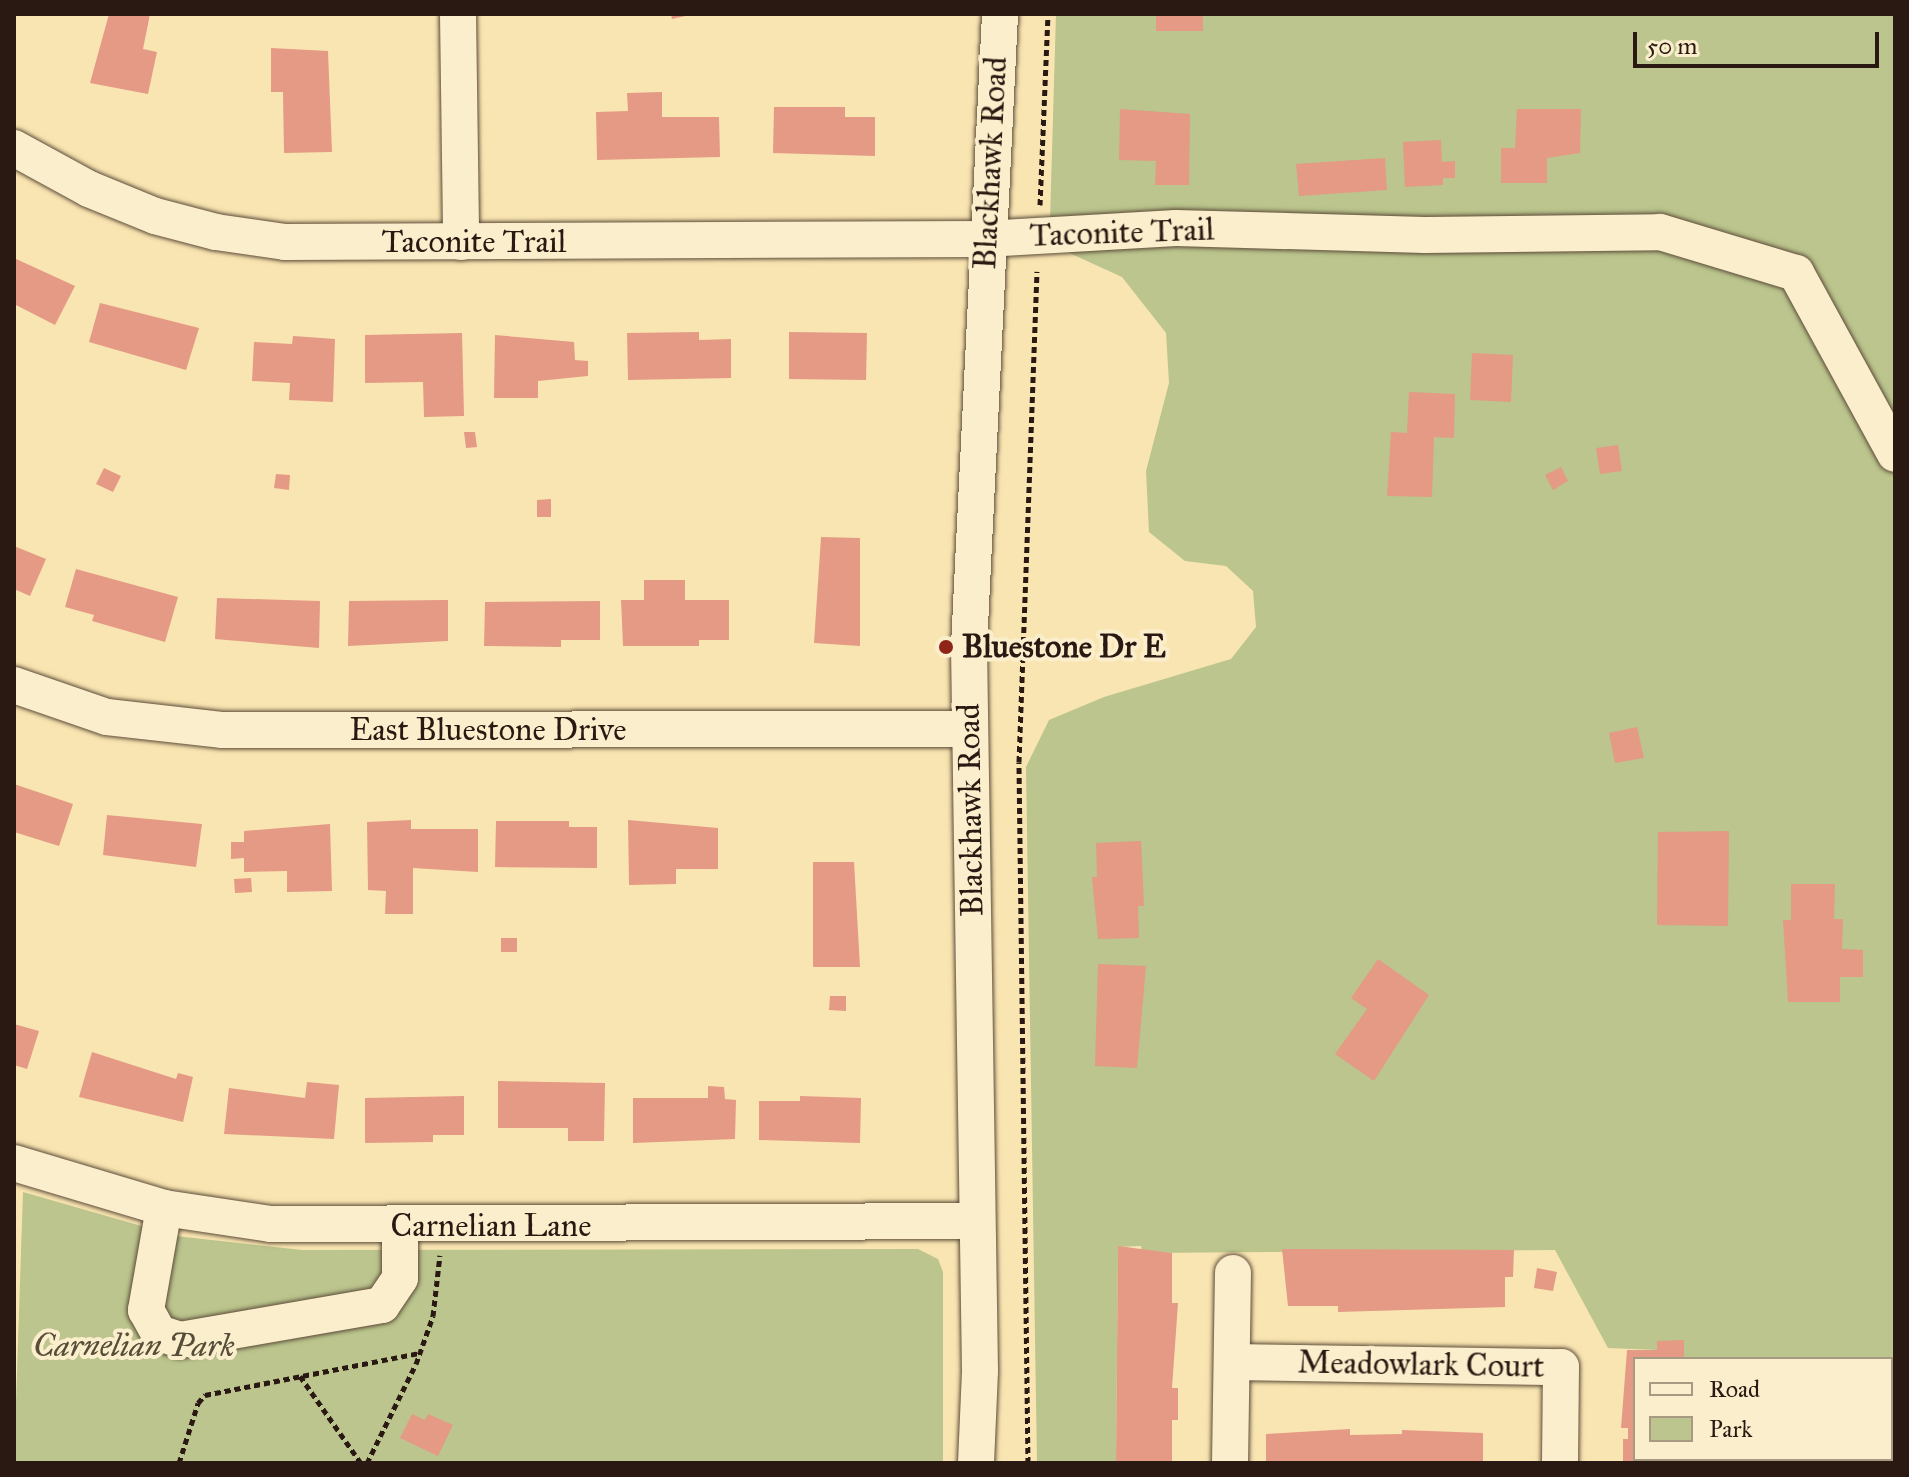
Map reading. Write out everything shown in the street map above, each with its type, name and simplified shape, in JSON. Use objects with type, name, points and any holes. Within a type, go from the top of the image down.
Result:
[{"type":"street","points":[[458,14],[461,242]]},
{"type":"street","name":"Blackhawk Road","points":[[976,1463],[977,1221],[969,729],[985,239],[1000,14]]},
{"type":"street","name":"Taconite Trail","points":[[14,148],[122,204],[216,232],[285,242],[985,239],[1176,228],[1425,235],[1660,232],[1796,273],[1895,454]]},
{"type":"street","name":"East Bluestone Drive","points":[[14,685],[107,717],[223,730],[969,729]]},
{"type":"street","name":"Carnelian Lane","points":[[14,1163],[164,1208],[271,1224],[400,1227],[977,1221]]},
{"type":"street","points":[[164,1208],[146,1310],[159,1333],[180,1340],[382,1305],[400,1278],[400,1227]]},
{"type":"street","points":[[1230,1463],[1234,1362],[1233,1273]]},
{"type":"street","name":"Meadowlark Court","points":[[1234,1362],[1561,1367],[1560,1463]]},
{"type":"path","points":[[1028,1463],[1019,762],[1048,14]]},
{"type":"path","points":[[300,1376],[364,1463],[420,1353],[437,1292],[443,1226]]},
{"type":"path","points":[[179,1463],[201,1397],[420,1353]]},
{"type":"green space","points":[[1056,14],[1895,14],[1895,1463],[1684,1463],[1893,1461],[1893,1357],[1678,1357],[1657,1350],[1608,1348],[1555,1250],[1142,1253],[1141,1246],[1118,1247],[1116,1463],[1037,1463],[1026,767],[1049,720],[1104,697],[1231,659],[1256,627],[1253,591],[1226,566],[1185,561],[1149,532],[1146,471],[1169,383],[1166,333],[1122,277],[1065,251],[1050,220]]},
{"type":"green space","name":"Carnelian Park","points":[[23,1192],[176,1236],[302,1250],[918,1249],[938,1259],[943,1272],[943,1463],[14,1463]]},
{"type":"building","points":[[109,14],[150,14],[143,49],[157,52],[148,94],[90,83]]},
{"type":"building","points":[[671,14],[690,14],[690,15],[672,19]]},
{"type":"building","points":[[1156,14],[1203,14],[1203,31],[1156,31]]},
{"type":"building","points":[[271,48],[328,51],[332,152],[284,153],[283,92],[271,92]]},
{"type":"building","points":[[662,92],[662,117],[719,117],[720,157],[597,160],[596,112],[628,111],[627,93]]},
{"type":"building","points":[[774,107],[845,107],[845,117],[875,117],[875,156],[773,153]]},
{"type":"building","points":[[1120,109],[1190,114],[1189,185],[1155,185],[1156,161],[1119,160]]},
{"type":"building","points":[[1517,109],[1581,109],[1580,153],[1547,158],[1547,183],[1501,183],[1501,148],[1515,148]]},
{"type":"building","points":[[1441,140],[1442,162],[1455,161],[1455,178],[1443,178],[1443,185],[1405,187],[1403,142]]},
{"type":"building","points":[[1385,158],[1387,190],[1299,196],[1296,164]]},
{"type":"building","points":[[14,258],[75,286],[55,325],[14,304]]},
{"type":"building","points":[[100,303],[199,328],[186,370],[89,342]]},
{"type":"building","points":[[699,332],[699,340],[731,339],[731,378],[628,380],[627,333]]},
{"type":"building","points":[[789,332],[867,333],[866,380],[789,379]]},
{"type":"building","points":[[462,333],[464,416],[424,417],[423,382],[365,383],[365,335]]},
{"type":"building","points":[[495,335],[574,342],[575,360],[588,361],[588,376],[538,381],[538,398],[494,398]]},
{"type":"building","points":[[293,336],[335,339],[333,402],[289,400],[290,383],[252,381],[254,342],[292,344]]},
{"type":"building","points":[[1472,353],[1513,355],[1511,402],[1470,400]]},
{"type":"building","points":[[1409,392],[1455,394],[1454,438],[1434,437],[1432,497],[1387,496],[1391,432],[1407,433]]},
{"type":"building","points":[[464,432],[475,432],[477,447],[466,448]]},
{"type":"building","points":[[1618,445],[1622,471],[1600,474],[1596,448]]},
{"type":"building","points":[[1561,467],[1568,481],[1553,490],[1545,475]]},
{"type":"building","points":[[104,468],[121,476],[113,492],[96,484]]},
{"type":"building","points":[[276,474],[290,475],[289,490],[274,488]]},
{"type":"building","points":[[551,499],[551,517],[537,517],[537,500]]},
{"type":"building","points":[[821,537],[860,538],[860,646],[814,643]]},
{"type":"building","points":[[14,546],[46,559],[30,596],[14,589]]},
{"type":"building","points":[[76,569],[178,597],[165,642],[92,621],[94,615],[65,607]]},
{"type":"building","points":[[644,580],[685,580],[685,600],[729,600],[729,640],[699,640],[699,646],[623,646],[621,600],[644,600]]},
{"type":"building","points":[[217,598],[320,601],[319,648],[215,639]]},
{"type":"building","points":[[448,600],[448,641],[348,646],[349,601]]},
{"type":"building","points":[[600,601],[600,640],[561,640],[561,647],[484,646],[485,602]]},
{"type":"building","points":[[1637,727],[1644,758],[1615,763],[1609,733]]},
{"type":"building","points":[[14,784],[73,804],[59,846],[14,832]]},
{"type":"building","points":[[107,815],[202,824],[196,867],[103,855]]},
{"type":"building","points":[[411,820],[411,829],[478,829],[478,872],[413,868],[413,914],[385,914],[386,891],[368,890],[367,822]]},
{"type":"building","points":[[628,820],[718,828],[718,869],[676,869],[676,884],[629,885]]},
{"type":"building","points":[[496,821],[569,821],[569,827],[597,827],[597,868],[495,867]]},
{"type":"building","points":[[330,824],[332,891],[287,892],[287,871],[244,872],[244,858],[231,859],[231,842],[244,842],[244,831]]},
{"type":"building","points":[[1729,831],[1728,926],[1657,925],[1658,832]]},
{"type":"building","points":[[1141,841],[1144,906],[1138,906],[1139,938],[1098,939],[1092,877],[1097,877],[1096,843]]},
{"type":"building","points":[[813,862],[854,862],[860,967],[813,967]]},
{"type":"building","points":[[251,878],[252,892],[235,893],[234,879]]},
{"type":"building","points":[[1791,884],[1835,884],[1834,919],[1843,919],[1842,949],[1863,950],[1863,977],[1840,977],[1840,1002],[1788,1002],[1783,920],[1791,920]]},
{"type":"building","points":[[501,938],[517,938],[517,952],[501,952]]},
{"type":"building","points":[[1378,959],[1429,995],[1374,1081],[1335,1054],[1367,1009],[1351,998]]},
{"type":"building","points":[[1098,964],[1146,966],[1137,1068],[1095,1066]]},
{"type":"building","points":[[830,996],[846,996],[846,1011],[829,1010]]},
{"type":"building","points":[[14,1024],[39,1031],[27,1069],[14,1065]]},
{"type":"building","points":[[92,1052],[176,1079],[178,1073],[193,1077],[183,1122],[79,1097]]},
{"type":"building","points":[[498,1081],[605,1083],[604,1141],[568,1141],[568,1128],[498,1128]]},
{"type":"building","points":[[307,1082],[339,1085],[334,1139],[224,1134],[229,1088],[305,1098]]},
{"type":"building","points":[[708,1086],[724,1087],[725,1099],[736,1100],[735,1139],[633,1143],[633,1098],[708,1098]]},
{"type":"building","points":[[464,1096],[464,1135],[433,1135],[433,1142],[365,1143],[365,1098]]},
{"type":"building","points":[[800,1096],[861,1098],[860,1143],[759,1140],[759,1101],[800,1101]]},
{"type":"building","points":[[1118,1246],[1172,1253],[1172,1303],[1178,1303],[1172,1388],[1178,1388],[1178,1420],[1172,1420],[1172,1463],[1116,1463]]},
{"type":"building","points":[[1282,1249],[1514,1250],[1513,1277],[1505,1277],[1505,1307],[1338,1312],[1338,1306],[1288,1306]]},
{"type":"building","points":[[1537,1268],[1557,1272],[1553,1291],[1534,1288]]},
{"type":"building","points":[[1684,1340],[1684,1357],[1633,1357],[1633,1461],[1684,1463],[1623,1463],[1623,1439],[1628,1439],[1628,1428],[1621,1428],[1627,1350],[1657,1350],[1657,1341]]},
{"type":"building","points":[[412,1414],[425,1420],[428,1414],[453,1425],[438,1456],[400,1438]]},
{"type":"building","points":[[1350,1429],[1350,1435],[1402,1434],[1402,1430],[1483,1433],[1483,1463],[1266,1463],[1266,1434]]},
{"type":"place","name":"Bluestone Dr E","points":[[946,647]]}]
